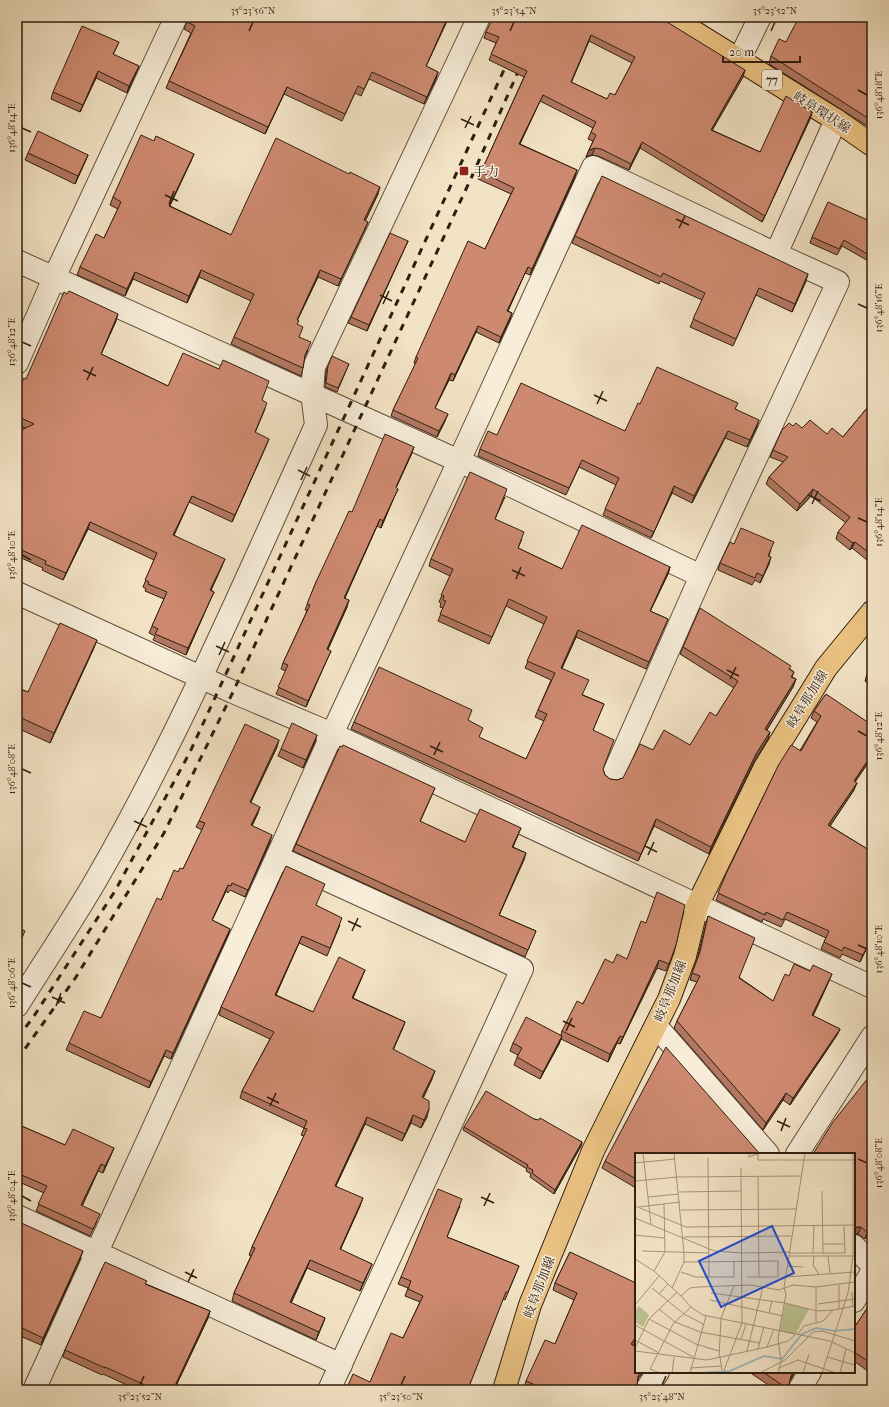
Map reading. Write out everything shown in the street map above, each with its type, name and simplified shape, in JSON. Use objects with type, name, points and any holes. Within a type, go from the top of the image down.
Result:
[{"type":"main road","name":"岐阜環状線","points":[[670,17],[836,120],[872,145]]},
{"type":"main road","name":"岐阜那加線","points":[[504,1390],[530,1305],[593,1151],[669,999],[685,956],[697,906],[765,767],[826,668],[872,612]]},
{"type":"street","points":[[17,363],[54,278],[176,17]]},
{"type":"street","points":[[17,1006],[96,880],[148,782],[200,677],[316,425],[312,393],[314,367],[479,17]]},
{"type":"street","points":[[739,60],[760,17]]},
{"type":"street","points":[[776,254],[836,120]]},
{"type":"street","points":[[34,1390],[332,734],[459,461],[593,167],[838,282],[701,576],[613,775]]},
{"type":"street","points":[[17,261],[312,393],[701,576]]},
{"type":"street","points":[[17,593],[200,677],[332,734],[872,987]]},
{"type":"street","points":[[277,857],[522,969],[329,1390]]},
{"type":"street","points":[[656,1026],[767,1153]]},
{"type":"street","points":[[798,1153],[872,1037]]},
{"type":"street","points":[[17,1216],[341,1365]]},
{"type":"street","points":[[855,1247],[872,1265]]},
{"type":"street","points":[[855,1299],[872,1272]]},
{"type":"street","points":[[646,1390],[657,1373]]},
{"type":"street","points":[[799,1390],[809,1373]]},
{"type":"building","points":[[189,17],[448,17],[426,66],[438,72],[427,97],[372,72],[364,89],[358,86],[345,114],[287,87],[268,127],[169,81],[195,26],[187,22]]},
{"type":"building","points":[[493,17],[657,17],[745,70],[711,130],[760,152],[786,96],[812,112],[765,216],[642,142],[631,164],[601,149],[595,148],[589,150],[596,135],[591,132],[596,122],[543,95],[519,144],[577,170],[532,269],[528,267],[507,311],[512,313],[501,337],[478,326],[455,375],[451,373],[435,408],[448,414],[439,431],[393,410],[418,358],[416,357],[468,241],[485,249],[514,188],[481,172],[527,71],[491,54],[499,37],[486,32]],"holes":[[[591,35],[635,57],[615,95],[610,93],[607,99],[571,82]]]},
{"type":"building","points":[[799,17],[872,17],[871,120],[771,56],[779,39],[786,42]]},
{"type":"building","points":[[82,26],[119,42],[113,54],[139,66],[129,86],[98,71],[83,105],[53,92]]},
{"type":"building","points":[[38,131],[88,155],[78,176],[28,153]]},
{"type":"building","points":[[141,135],[154,141],[156,136],[194,154],[169,206],[231,235],[276,138],[349,174],[350,172],[380,187],[364,220],[368,222],[341,279],[320,270],[297,320],[299,321],[297,324],[303,327],[299,337],[311,342],[305,355],[303,368],[234,337],[254,294],[201,270],[189,296],[135,272],[127,289],[80,267],[96,234],[104,238],[121,202],[113,197]]},
{"type":"building","points":[[17,149],[22,152],[17,163]]},
{"type":"building","points":[[602,176],[808,274],[795,304],[759,288],[736,339],[693,319],[705,293],[663,273],[661,277],[575,236]]},
{"type":"building","points":[[828,202],[872,222],[872,257],[844,240],[839,249],[812,237]]},
{"type":"building","points":[[390,233],[408,241],[369,325],[351,317]]},
{"type":"building","points":[[69,291],[118,314],[101,354],[168,386],[183,353],[219,369],[223,360],[269,381],[262,400],[267,403],[255,432],[269,439],[235,515],[192,496],[173,535],[225,559],[210,590],[214,592],[188,648],[155,634],[158,629],[152,626],[167,592],[148,584],[149,582],[145,580],[157,553],[90,522],[66,573],[45,564],[46,561],[17,548],[17,432],[34,424],[17,416],[17,393],[24,378],[26,379],[64,292],[67,294]]},
{"type":"building","points":[[332,356],[349,364],[338,388],[326,383],[328,366]]},
{"type":"building","points":[[657,367],[738,403],[735,409],[759,420],[750,440],[728,431],[694,496],[674,486],[654,532],[605,509],[619,478],[582,460],[569,488],[480,449],[488,431],[497,435],[521,383],[625,431],[638,403],[640,404]]},
{"type":"building","points":[[872,402],[872,555],[855,542],[853,543],[838,532],[850,517],[813,489],[800,504],[769,477],[788,457],[773,450],[782,430],[789,423],[793,426],[796,423],[802,428],[810,420],[827,434],[832,428],[843,437]]},
{"type":"building","points":[[385,434],[414,447],[396,487],[398,489],[383,521],[380,519],[344,598],[349,600],[327,649],[331,651],[308,701],[278,687],[288,665],[283,663],[310,605],[307,604],[316,582],[349,511],[352,512]]},
{"type":"building","points":[[470,472],[507,489],[495,519],[524,532],[518,548],[562,569],[582,525],[670,567],[650,611],[668,619],[649,662],[578,630],[561,668],[589,680],[582,695],[604,704],[593,730],[614,740],[603,769],[605,775],[610,779],[617,780],[623,778],[640,744],[653,750],[664,730],[690,745],[710,712],[716,716],[738,681],[683,647],[700,608],[791,666],[789,669],[794,672],[791,677],[796,679],[765,729],[770,732],[756,754],[711,847],[656,819],[641,854],[354,722],[379,667],[472,710],[468,720],[483,728],[479,737],[526,759],[547,714],[538,710],[555,673],[527,661],[547,617],[509,599],[492,637],[440,614],[446,601],[443,600],[444,596],[441,595],[453,569],[431,559]]},
{"type":"building","points":[[741,528],[774,542],[768,556],[771,557],[763,576],[757,573],[755,578],[720,563],[730,542],[734,544]]},
{"type":"building","points":[[60,623],[97,640],[54,733],[17,716],[17,688],[28,692]]},
{"type":"building","points":[[872,668],[872,678],[867,674]]},
{"type":"building","points":[[826,694],[872,725],[872,754],[854,781],[857,783],[828,825],[869,850],[872,845],[872,936],[863,955],[844,947],[842,951],[824,942],[829,931],[787,912],[783,920],[766,912],[765,915],[718,893],[778,766],[791,745],[801,751],[821,716],[814,711]]},
{"type":"building","points":[[292,723],[317,735],[306,760],[281,749]]},
{"type":"building","points":[[245,724],[279,740],[250,802],[260,807],[251,825],[272,835],[248,890],[232,883],[231,886],[228,885],[212,920],[230,929],[173,1053],[166,1050],[151,1082],[69,1043],[84,1011],[101,1018],[157,898],[161,900],[174,870],[178,872],[180,868],[183,869],[205,823],[199,821]]},
{"type":"building","points":[[343,745],[435,788],[420,821],[465,842],[480,809],[521,828],[512,847],[526,853],[499,915],[536,931],[528,950],[296,844],[340,746],[342,747]]},
{"type":"building","points":[[286,866],[325,884],[316,905],[342,918],[330,948],[302,936],[275,995],[313,1012],[339,957],[365,970],[352,998],[405,1022],[393,1049],[435,1071],[422,1097],[429,1101],[429,1109],[424,1120],[413,1115],[405,1134],[367,1117],[335,1186],[363,1198],[340,1249],[372,1264],[363,1283],[310,1260],[290,1302],[325,1318],[319,1332],[234,1293],[255,1248],[252,1247],[307,1129],[304,1128],[307,1121],[242,1091],[274,1032],[221,1007]]},
{"type":"building","points":[[657,892],[685,905],[676,945],[669,964],[659,960],[623,1037],[620,1036],[610,1054],[562,1031],[577,1001],[583,1004],[605,959],[613,963],[617,954],[627,959],[641,921],[646,923]]},
{"type":"building","points":[[708,916],[755,938],[739,978],[773,1001],[785,974],[789,976],[794,964],[810,971],[813,965],[832,974],[812,1015],[840,1029],[793,1098],[786,1093],[766,1123],[677,1021],[700,976],[692,973],[700,952]]},
{"type":"building","points":[[17,927],[25,931],[17,949]]},
{"type":"building","points":[[526,1017],[562,1036],[543,1072],[517,1057],[522,1048],[513,1043]]},
{"type":"building","points":[[666,1047],[759,1153],[635,1153],[635,1178],[605,1161]]},
{"type":"building","points":[[872,1073],[872,1227],[867,1232],[861,1227],[855,1227],[855,1153],[814,1153],[833,1122]]},
{"type":"building","points":[[486,1091],[534,1119],[539,1120],[540,1118],[582,1142],[555,1190],[532,1173],[533,1170],[527,1167],[528,1165],[464,1127]]},
{"type":"building","points":[[17,1124],[65,1145],[73,1129],[114,1148],[105,1166],[101,1164],[81,1205],[100,1214],[93,1229],[38,1204],[47,1186],[17,1173]]},
{"type":"building","points":[[438,1189],[462,1199],[447,1237],[519,1266],[508,1292],[506,1292],[468,1389],[470,1390],[346,1390],[353,1374],[370,1382],[391,1333],[403,1338],[423,1296],[408,1289],[411,1281],[401,1277]]},
{"type":"building","points":[[17,1221],[83,1251],[43,1338],[22,1328],[17,1339]]},
{"type":"building","points":[[570,1252],[635,1283],[635,1338],[631,1344],[635,1346],[635,1373],[640,1373],[638,1376],[637,1387],[635,1390],[541,1390],[542,1388],[526,1381],[545,1340],[555,1344],[577,1293],[555,1283]]},
{"type":"building","points":[[105,1262],[147,1281],[145,1284],[210,1311],[173,1390],[156,1390],[65,1350]]},
{"type":"building","points":[[872,1301],[872,1364],[855,1353],[855,1326]]},
{"type":"building","points":[[764,1373],[793,1373],[791,1376],[788,1389]]},
{"type":"railway","points":[[17,1038],[32,1019],[115,891],[190,752],[509,59]]},
{"type":"railway","points":[[17,1060],[76,977],[164,833],[233,692],[473,174],[521,65]]},
{"type":"place","name":"手力","points":[[464,171]]}]
